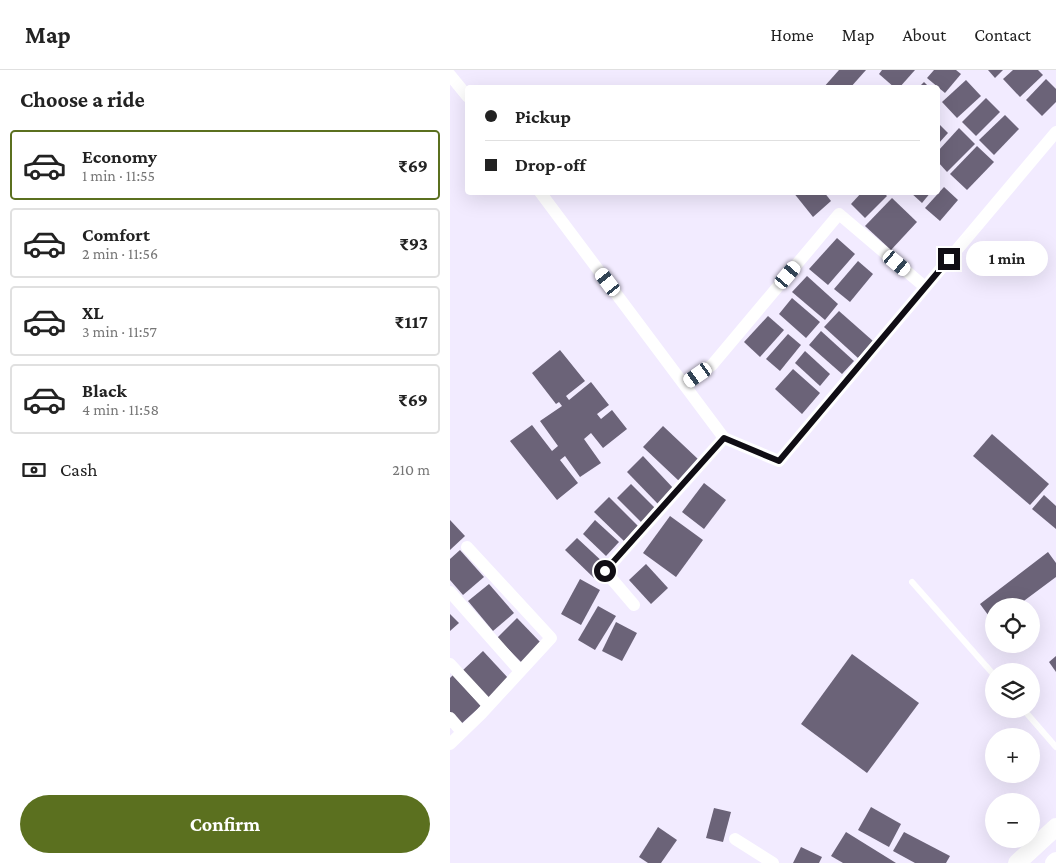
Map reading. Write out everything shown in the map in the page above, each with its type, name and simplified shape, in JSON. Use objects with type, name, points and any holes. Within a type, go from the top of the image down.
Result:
[{"type":"street","points":[[450,74],[465,94]]},
{"type":"street","points":[[542,195],[724,438],[779,461],[1056,132]]},
{"type":"street","points":[[684,384],[712,366],[839,214],[926,287]]},
{"type":"street","points":[[634,605],[605,571],[724,438]]},
{"type":"street","points":[[450,744],[551,638],[467,548]]},
{"type":"street","points":[[450,592],[520,671]]},
{"type":"street","points":[[450,664],[488,705]]},
{"type":"street","points":[[450,718],[462,732]]},
{"type":"street","points":[[1017,863],[1056,827]]},
{"type":"street","points":[[735,839],[773,863]]},
{"type":"lane","points":[[912,582],[985,666]]},
{"type":"lane","points":[[1031,718],[1056,747]]},
{"type":"building","points":[[839,70],[866,70],[853,85],[826,85]]},
{"type":"building","points":[[882,70],[915,70],[902,85],[892,85],[879,74]]},
{"type":"building","points":[[934,70],[956,70],[961,74],[945,93],[940,89],[940,85],[935,85],[927,78]]},
{"type":"building","points":[[988,70],[1003,70],[995,78]]},
{"type":"building","points":[[1013,70],[1038,70],[1043,75],[1020,97],[1003,79]]},
{"type":"building","points":[[1046,79],[1056,89],[1056,102],[1042,116],[1026,100]]},
{"type":"building","points":[[966,80],[981,96],[957,118],[942,102]]},
{"type":"building","points":[[986,98],[1000,112],[976,136],[962,122]]},
{"type":"building","points":[[1005,115],[1019,129],[994,155],[979,140]]},
{"type":"building","points":[[940,125],[948,133],[940,142]]},
{"type":"building","points":[[959,128],[975,144],[947,172],[940,164],[940,149]]},
{"type":"building","points":[[977,146],[994,162],[967,190],[950,174]]},
{"type":"building","points":[[944,187],[958,200],[940,221],[925,208],[937,195],[940,195],[940,191]]},
{"type":"building","points":[[795,195],[826,195],[831,201],[813,217]]},
{"type":"building","points":[[859,195],[887,196],[865,218],[851,204]]},
{"type":"building","points":[[913,195],[929,195],[922,203]]},
{"type":"building","points":[[892,198],[917,222],[891,250],[865,226]]},
{"type":"building","points":[[837,238],[855,254],[828,285],[809,269]]},
{"type":"building","points":[[858,261],[873,274],[850,302],[834,289]]},
{"type":"building","points":[[807,276],[838,304],[825,320],[792,292]]},
{"type":"building","points":[[792,298],[820,322],[806,338],[779,314]]},
{"type":"building","points":[[839,311],[873,341],[858,358],[824,327]]},
{"type":"building","points":[[768,316],[784,330],[760,357],[744,342]]},
{"type":"building","points":[[821,331],[854,361],[842,374],[809,345]]},
{"type":"building","points":[[788,334],[801,345],[780,371],[766,359]]},
{"type":"building","points":[[560,350],[585,381],[566,396],[569,400],[591,382],[609,405],[597,414],[601,419],[612,410],[627,429],[603,448],[591,433],[584,439],[601,463],[580,477],[565,456],[560,460],[578,483],[557,500],[510,441],[532,425],[552,451],[558,446],[540,421],[562,406],[559,402],[556,404],[532,373]]},
{"type":"building","points":[[805,351],[830,374],[820,386],[795,363]]},
{"type":"building","points":[[793,369],[820,393],[802,414],[775,389]]},
{"type":"building","points":[[663,426],[699,460],[679,481],[643,447]]},
{"type":"building","points":[[992,434],[1049,484],[1030,505],[973,456]]},
{"type":"building","points":[[643,456],[674,489],[658,504],[627,472]]},
{"type":"building","points":[[704,483],[726,500],[704,529],[682,512]]},
{"type":"building","points":[[631,484],[656,509],[642,523],[617,498]]},
{"type":"building","points":[[1044,495],[1056,506],[1056,529],[1032,509]]},
{"type":"building","points":[[609,497],[638,526],[624,541],[594,512]]},
{"type":"building","points":[[670,516],[703,540],[676,577],[643,553]]},
{"type":"building","points":[[450,520],[465,536],[450,550]]},
{"type":"building","points":[[595,520],[619,542],[606,556],[583,534]]},
{"type":"building","points":[[577,538],[606,565],[594,578],[565,550]]},
{"type":"building","points":[[460,550],[484,577],[463,595],[450,580],[450,559]]},
{"type":"building","points":[[1048,552],[1056,563],[1056,577],[1028,598],[988,598]]},
{"type":"building","points":[[646,564],[668,588],[651,604],[629,580]]},
{"type":"building","points":[[580,579],[600,590],[581,625],[561,614]]},
{"type":"building","points":[[489,584],[514,613],[493,631],[468,601]]},
{"type":"building","points":[[985,600],[985,611],[980,604]]},
{"type":"building","points":[[598,606],[616,616],[595,650],[578,640]]},
{"type":"building","points":[[450,614],[459,623],[450,631]]},
{"type":"building","points":[[517,618],[542,644],[522,663],[497,638]]},
{"type":"building","points":[[616,622],[637,633],[622,661],[602,651]]},
{"type":"building","points":[[483,651],[509,679],[489,698],[462,671]]},
{"type":"building","points":[[852,654],[919,703],[867,773],[801,724]]},
{"type":"building","points":[[1056,656],[1056,672],[1049,662]]},
{"type":"building","points":[[453,675],[481,706],[461,724],[450,712],[450,678]]},
{"type":"building","points":[[871,807],[901,824],[889,847],[858,830]]},
{"type":"building","points":[[714,808],[731,812],[723,842],[706,838]]},
{"type":"building","points":[[658,827],[677,840],[661,863],[648,863],[639,857]]},
{"type":"building","points":[[846,832],[896,863],[843,863],[831,856]]},
{"type":"building","points":[[904,832],[950,856],[946,863],[915,863],[893,851]]},
{"type":"building","points":[[801,847],[822,857],[819,863],[793,863]]},
{"type":"route","points":[[605,571],[724,438],[779,461],[949,259]]}]
